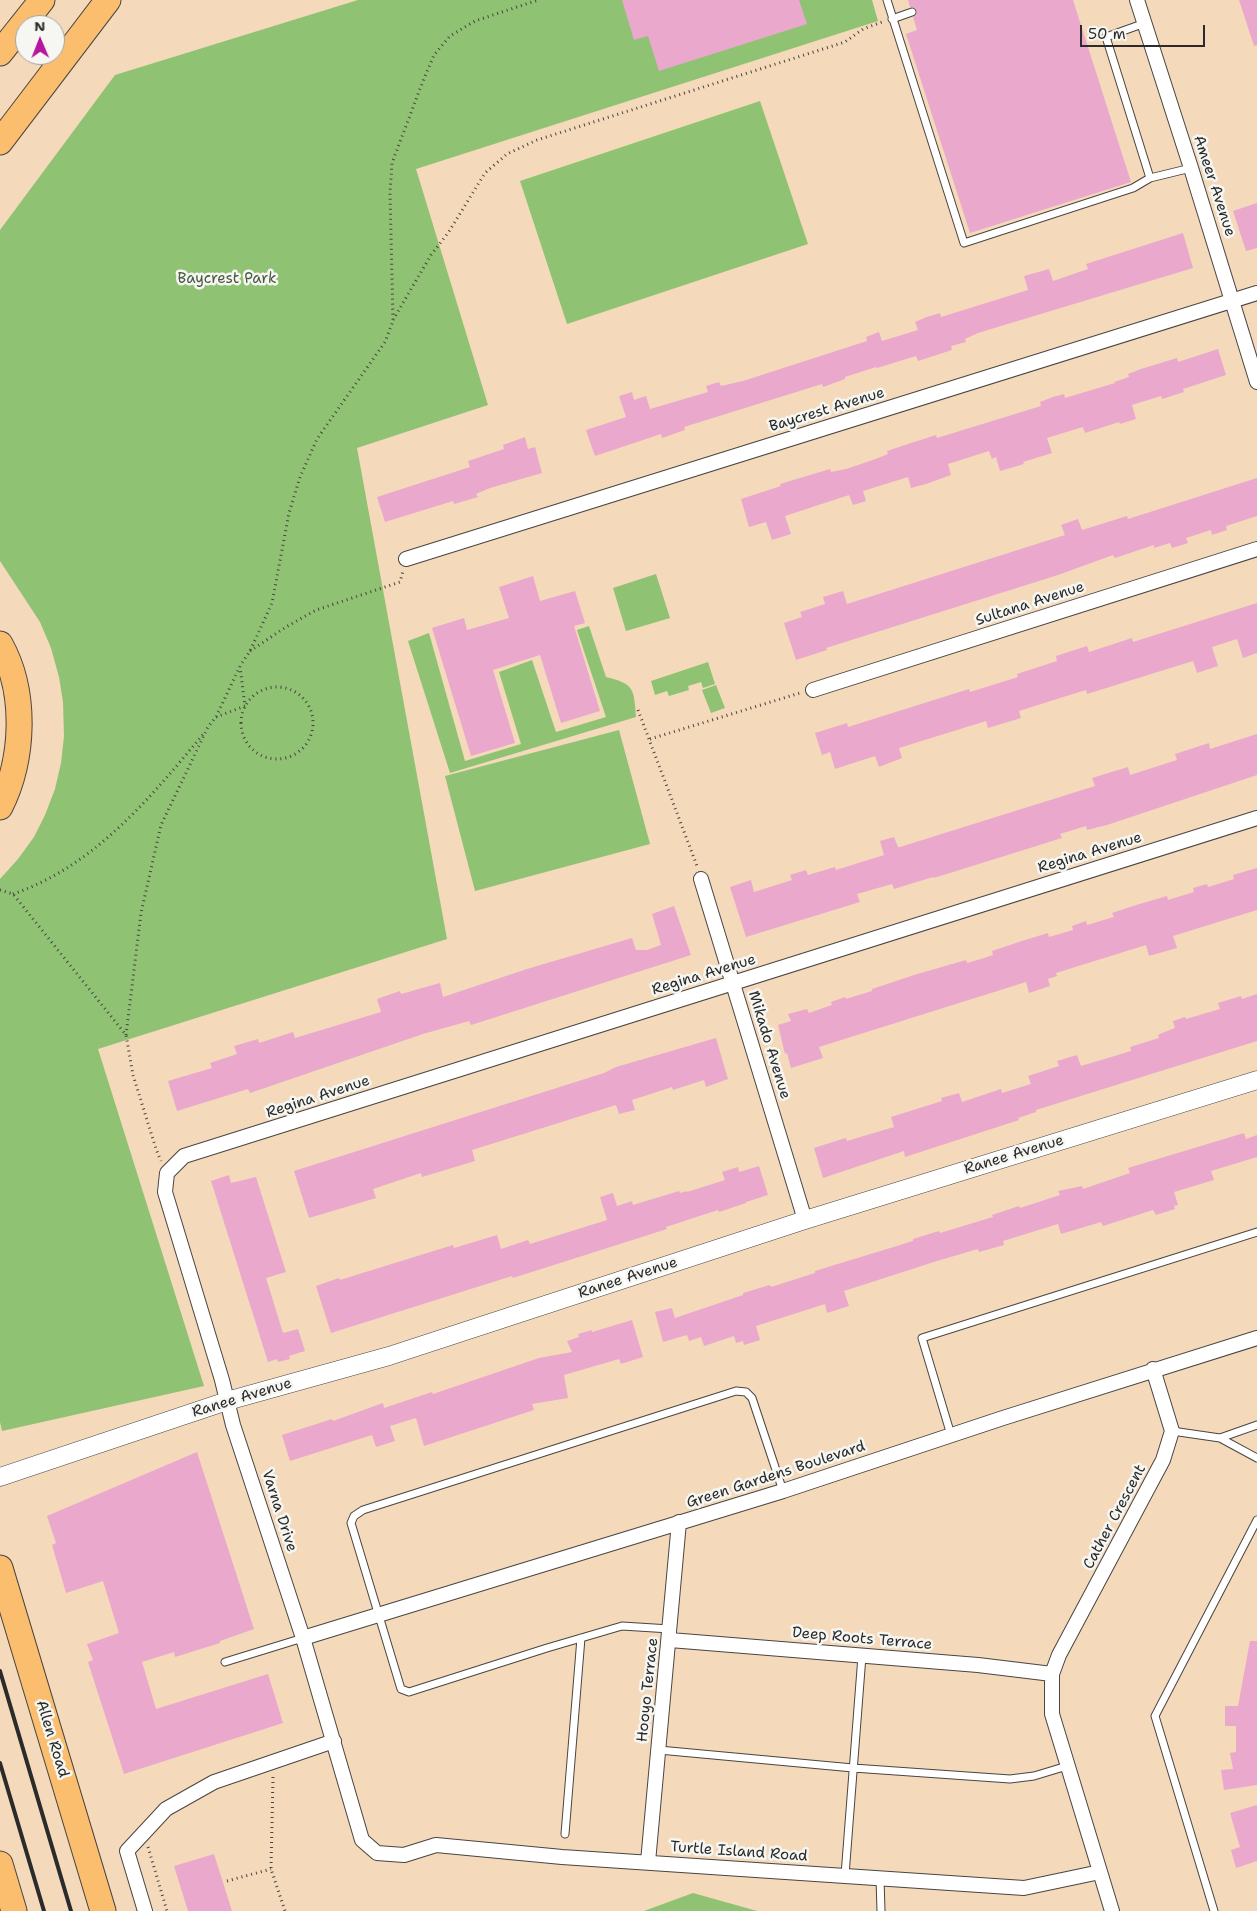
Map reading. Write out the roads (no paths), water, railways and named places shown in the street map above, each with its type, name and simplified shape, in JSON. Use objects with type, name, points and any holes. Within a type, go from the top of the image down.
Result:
[{"type":"highway","points":[[0,142],[108,0]]},
{"type":"highway","points":[[0,53],[37,5]]},
{"type":"highway","points":[[0,644],[11,672],[15,690],[18,735],[12,778],[0,807]]},
{"type":"highway","name":"Allen Road","points":[[0,1568],[103,1911]]},
{"type":"highway","points":[[0,1864],[14,1911]]},
{"type":"street","name":"Ameer Avenue","points":[[1137,0],[1192,168],[1257,382]]},
{"type":"street","name":"Baycrest Avenue","points":[[406,559],[1257,293]]},
{"type":"street","name":"Sultana Avenue","points":[[812,690],[1257,549]]},
{"type":"street","name":"Regina Avenue","points":[[167,1173],[184,1156],[1257,818]]},
{"type":"street","name":"Mikado Avenue","points":[[701,879],[805,1220]]},
{"type":"street","name":"Ranee Avenue","points":[[0,1477],[227,1401],[389,1356],[805,1220],[1257,1080]]},
{"type":"street","name":"Varna Drive","points":[[167,1173],[165,1192],[233,1425],[303,1638],[362,1840],[377,1853]]},
{"type":"street","name":"Green Gardens Boulevard","points":[[303,1638],[783,1491],[1153,1369],[1257,1338]]},
{"type":"street","points":[[1153,1369],[1172,1431]]},
{"type":"street","name":"Cather Crescent","points":[[1052,1674],[1060,1655],[1164,1460],[1172,1431]]},
{"type":"street","name":"Hooyo Terrace","points":[[648,1862],[679,1522]]},
{"type":"street","name":"Deep Roots Terrace","points":[[670,1634],[862,1656],[978,1665],[1052,1674]]},
{"type":"street","points":[[1052,1674],[1052,1714],[1112,1911]]},
{"type":"street","points":[[145,1911],[128,1851],[166,1809],[214,1782],[334,1741]]},
{"type":"street","name":"Turtle Island Road","points":[[377,1853],[404,1855],[436,1845],[562,1856],[1024,1888],[1100,1872]]},
{"type":"lane","points":[[887,0],[964,242],[1133,188],[1150,178],[1192,168]]},
{"type":"lane","points":[[892,19],[912,12]]},
{"type":"lane","points":[[1145,23],[1106,37],[1150,178]]},
{"type":"lane","points":[[951,1435],[922,1338],[1257,1232]]},
{"type":"lane","points":[[670,1634],[622,1626],[409,1692],[402,1689],[351,1524],[354,1516],[363,1510],[736,1391],[746,1392],[752,1398],[783,1491]]},
{"type":"lane","points":[[1220,1438],[1257,1425]]},
{"type":"lane","points":[[1172,1431],[1220,1438],[1257,1458]]},
{"type":"lane","points":[[1214,1911],[1155,1716],[1257,1520]]},
{"type":"lane","points":[[224,1662],[303,1638]]},
{"type":"lane","points":[[565,1834],[581,1638]]},
{"type":"lane","points":[[845,1875],[862,1656]]},
{"type":"lane","points":[[659,1750],[853,1768],[1010,1779],[1034,1776],[1067,1766]]},
{"type":"lane","points":[[880,1878],[881,1911]]},
{"type":"railway","points":[[0,1671],[71,1911]]},
{"type":"railway","points":[[0,1763],[44,1911]]},
{"type":"park label","name":"Baycrest Park","points":[[227,279]]}]
